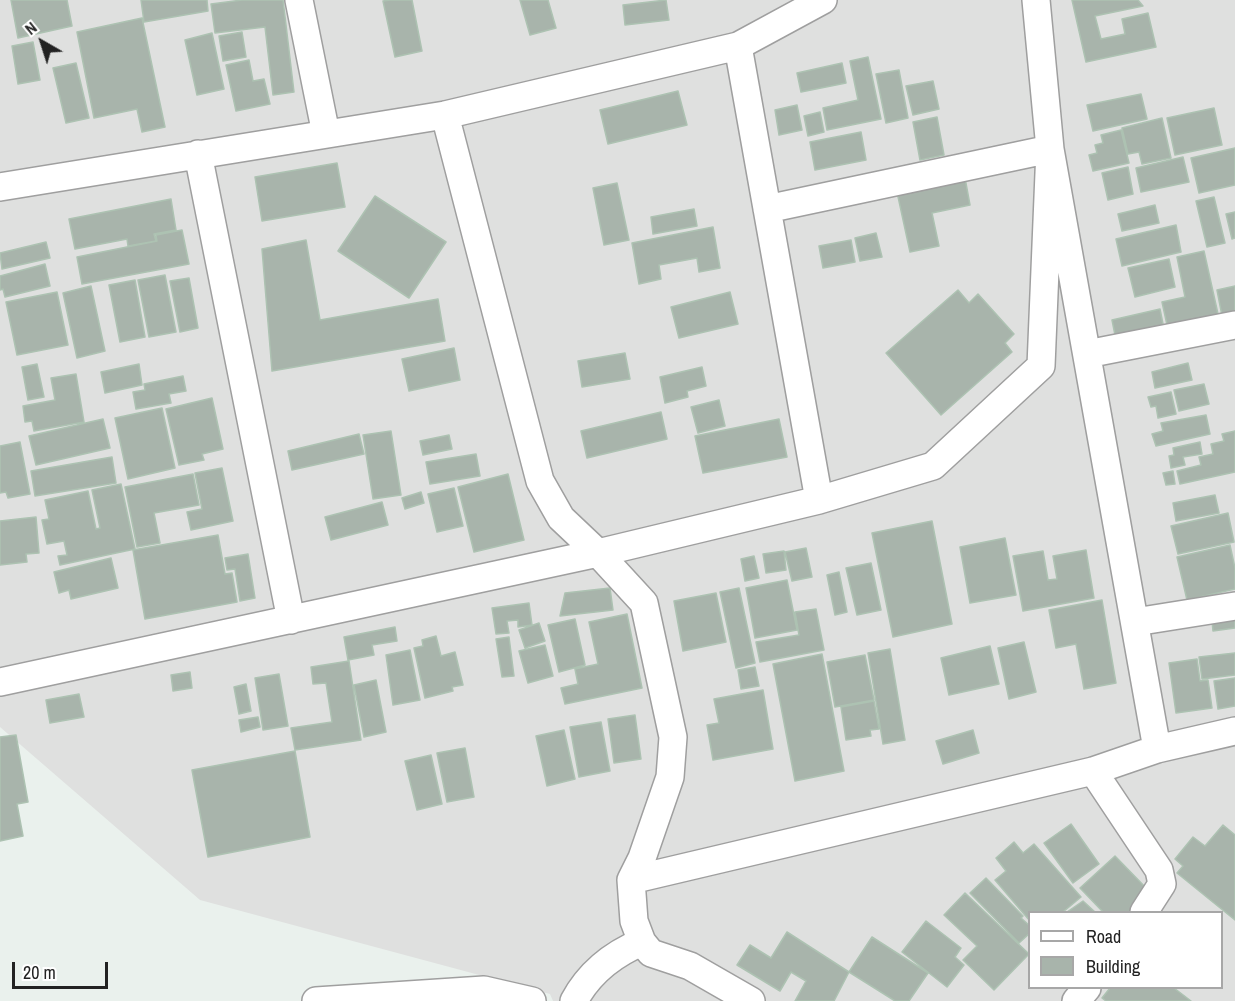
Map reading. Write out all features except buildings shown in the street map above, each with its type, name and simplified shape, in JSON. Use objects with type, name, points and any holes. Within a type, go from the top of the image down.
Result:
[{"type":"street","points":[[299,0],[326,134]]},
{"type":"street","points":[[0,187],[445,115],[738,46],[823,0]]},
{"type":"street","points":[[1036,0],[1050,149],[1156,749]]},
{"type":"street","points":[[738,46],[819,500]]},
{"type":"street","points":[[445,115],[540,481],[561,518],[598,553],[644,603],[673,737],[670,777],[632,880],[634,921],[642,942],[651,953],[690,966],[751,1001]]},
{"type":"street","points":[[767,209],[1050,149]]},
{"type":"street","points":[[0,682],[598,553],[819,500],[933,466],[1041,366],[1050,149]]},
{"type":"street","points":[[198,154],[291,620]]},
{"type":"street","points":[[1087,354],[1235,325]]},
{"type":"street","points":[[1135,622],[1235,606]]},
{"type":"street","points":[[632,880],[1093,771],[1156,749],[1235,731]]},
{"type":"street","points":[[1093,771],[1159,870],[1162,884],[1145,911]]},
{"type":"street","points":[[574,1001],[579,991],[603,964],[619,951],[642,942]]},
{"type":"street","points":[[1076,1001],[1085,989]]},
{"type":"street","points":[[316,1001],[405,998],[484,990],[532,1001]]},
{"type":"shaded area","points":[[0,0],[1235,0],[1235,1001],[553,1001],[550,994],[200,900],[0,727]]}]
